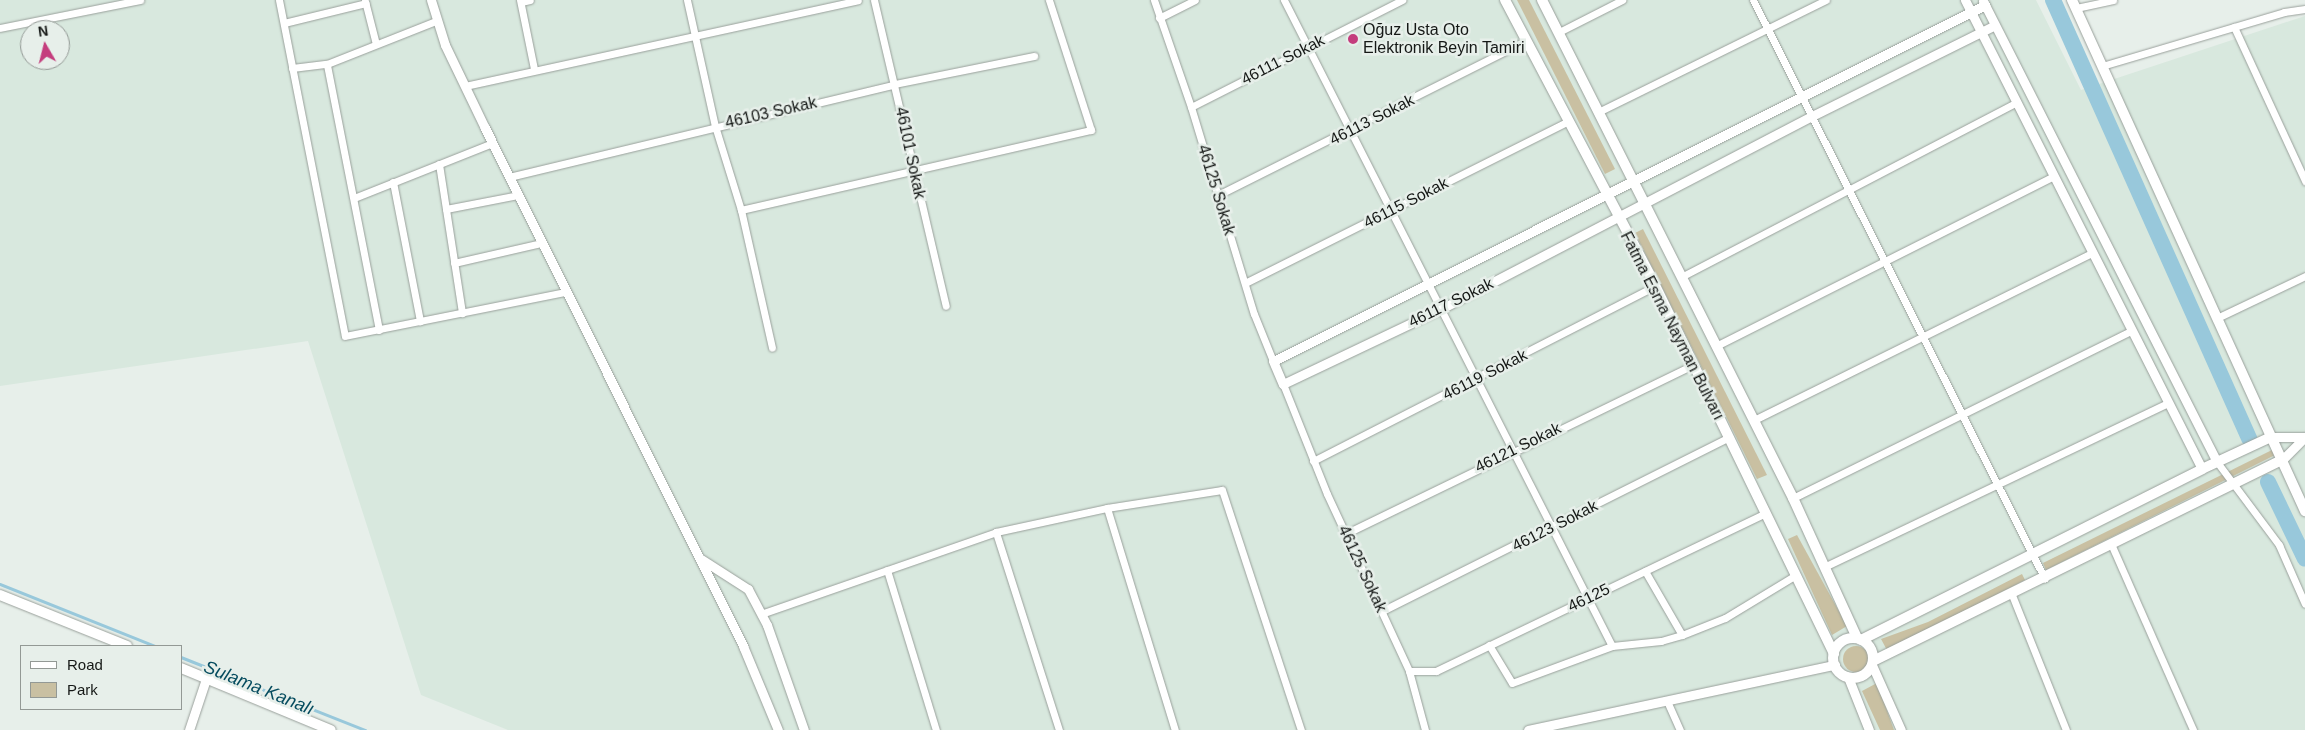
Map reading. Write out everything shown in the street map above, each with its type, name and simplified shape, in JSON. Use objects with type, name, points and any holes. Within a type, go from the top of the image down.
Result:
[{"type":"main road","name":"Fatma Esma Nayman Bulvarı","points":[[1506,0],[1605,196],[1655,286],[1727,438],[1766,513],[1834,659]]},
{"type":"main road","name":"Fatma Esma Nayman Bulvarı","points":[[1542,0],[1793,498],[1859,639]]},
{"type":"main road","points":[[2074,4],[2305,511]]},
{"type":"main road","points":[[2271,437],[2202,468],[1859,639],[1845,640],[1834,659],[1848,677],[1859,676],[1872,663],[2112,546],[2282,460]]},
{"type":"main road","points":[[0,595],[125,645]]},
{"type":"main road","points":[[1859,639],[1871,648],[1872,663]]},
{"type":"main road","points":[[182,668],[331,730]]},
{"type":"street","points":[[0,28],[140,0]]},
{"type":"street","points":[[279,0],[345,336],[565,292]]},
{"type":"street","points":[[431,0],[465,86],[492,143],[743,646],[778,730]]},
{"type":"street","points":[[530,0],[521,1],[534,69]]},
{"type":"street","points":[[687,0],[715,126],[741,210],[772,348]]},
{"type":"street","points":[[465,86],[534,69],[858,0]]},
{"type":"street","name":"46101 Sokak","points":[[874,0],[946,306]]},
{"type":"street","points":[[741,210],[1091,130],[1049,0]]},
{"type":"street","name":"46125 Sokak","points":[[1154,0],[1191,107],[1216,196],[1273,361]]},
{"type":"street","points":[[1159,18],[1195,0]]},
{"type":"street","points":[[1284,0],[1586,599],[1612,646]]},
{"type":"street","name":"46111 Sokak","points":[[1191,107],[1402,0]]},
{"type":"street","points":[[1559,32],[1622,0]]},
{"type":"street","points":[[1753,0],[2045,579]]},
{"type":"street","points":[[1598,112],[1826,0]]},
{"type":"street","points":[[1965,0],[2202,468]]},
{"type":"street","points":[[2074,4],[2113,0]]},
{"type":"street","points":[[284,24],[365,2],[376,44]]},
{"type":"street","points":[[1984,2],[2217,462],[2279,545],[2305,604]]},
{"type":"street","name":"46117 Sokak","points":[[1273,361],[1802,99],[1971,12],[1984,2]]},
{"type":"street","points":[[2102,66],[2234,27],[2305,9]]},
{"type":"street","points":[[292,68],[327,64],[438,20]]},
{"type":"street","name":"46117 Sokak","points":[[1283,384],[1441,309],[1812,116],[1995,25]]},
{"type":"street","points":[[2234,27],[2305,181]]},
{"type":"street","name":"46113 Sokak","points":[[1216,196],[1351,131],[1526,41]]},
{"type":"street","name":"46103 Sokak","points":[[509,177],[895,84],[1034,56]]},
{"type":"street","points":[[327,64],[379,330]]},
{"type":"street","points":[[1681,277],[2017,102]]},
{"type":"street","name":"46115 Sokak","points":[[1245,283],[1567,122]]},
{"type":"street","points":[[354,198],[492,143]]},
{"type":"street","points":[[439,164],[462,313]]},
{"type":"street","points":[[1716,346],[2054,176]]},
{"type":"street","points":[[393,182],[420,322]]},
{"type":"street","points":[[446,210],[518,195]]},
{"type":"street","points":[[454,263],[541,243]]},
{"type":"street","points":[[1754,420],[2092,253]]},
{"type":"street","points":[[2217,318],[2305,276]]},
{"type":"street","name":"46119 Sokak","points":[[1313,461],[1477,380],[1655,286]]},
{"type":"street","points":[[1793,498],[2131,331]]},
{"type":"street","points":[[1273,361],[1283,384]]},
{"type":"street","name":"46121 Sokak","points":[[1345,534],[1512,450],[1693,365]]},
{"type":"street","name":"46125 Sokak","points":[[1283,384],[1313,461],[1408,671],[1425,730]]},
{"type":"street","points":[[1824,567],[2168,403]]},
{"type":"street","points":[[2271,437],[2305,437]]},
{"type":"street","points":[[2282,460],[2305,437]]},
{"type":"street","name":"46123 Sokak","points":[[1382,611],[1551,528],[1727,438]]},
{"type":"street","points":[[761,614],[996,532],[1107,508],[1222,490],[1301,730]]},
{"type":"street","points":[[1107,508],[1175,730]]},
{"type":"street","name":"46125","points":[[1408,671],[1436,671],[1766,513]]},
{"type":"street","points":[[996,532],[1059,730]]},
{"type":"street","points":[[2112,546],[2193,730]]},
{"type":"street","points":[[700,559],[748,590],[761,614],[804,730]]},
{"type":"street","points":[[887,570],[936,730]]},
{"type":"street","points":[[1645,571],[1682,635]]},
{"type":"street","points":[[1489,646],[1512,683],[1612,646],[1661,641],[1682,635],[1725,618],[1794,576]]},
{"type":"street","points":[[2012,595],[2066,730]]},
{"type":"street","points":[[1528,730],[1667,701],[1834,659]]},
{"type":"street","points":[[1872,663],[1901,730]]},
{"type":"street","points":[[1848,677],[1870,730]]},
{"type":"street","points":[[189,730],[206,678]]},
{"type":"street","points":[[1667,701],[1680,730]]},
{"type":"shaded area","points":[[0,0],[2036,0],[2081,90],[2305,16],[2305,730],[508,730],[421,695],[308,341],[0,386]]},
{"type":"green space","points":[[1517,0],[1529,0],[1615,169],[1605,174]]},
{"type":"green space","points":[[1643,229],[1767,475],[1757,479],[1635,233]]},
{"type":"green space","points":[[2272,450],[2275,455],[2046,570],[2043,563]]},
{"type":"green space","points":[[1797,535],[1847,626],[1832,635],[1788,539]]},
{"type":"green space","points":[[2022,574],[2025,580],[1888,652],[1881,639],[1928,622]]},
{"type":"green space","points":[[1856,646],[1865,650],[1869,659],[1865,668],[1856,672],[1847,668],[1843,659],[1847,650]]},
{"type":"green space","points":[[1877,683],[1894,730],[1880,730],[1862,691]]},
{"type":"waterway","points":[[2053,0],[2249,439]]},
{"type":"waterway","points":[[2268,482],[2305,559]]},
{"type":"waterway","name":"Sulama Kanalı","points":[[0,584],[152,645]]},
{"type":"waterway","name":"Sulama Kanalı","points":[[182,657],[365,730]]},
{"type":"place","name":"Oğuz Usta Oto Elektronik Beyin Tamiri","points":[[1353,39]]}]
